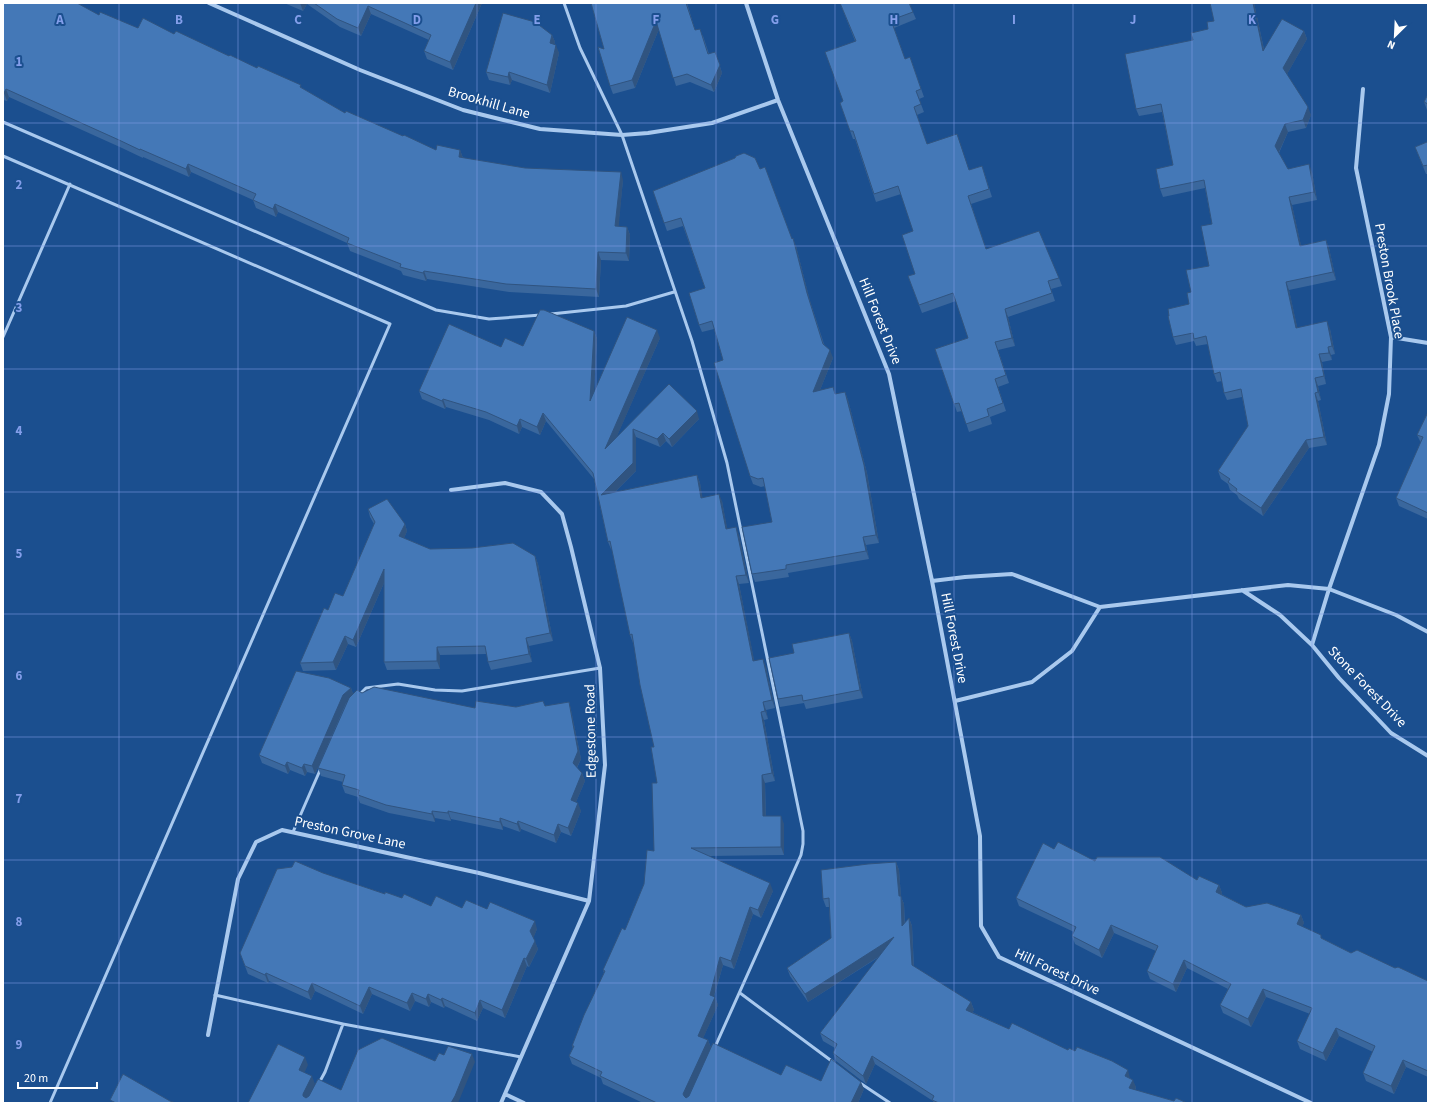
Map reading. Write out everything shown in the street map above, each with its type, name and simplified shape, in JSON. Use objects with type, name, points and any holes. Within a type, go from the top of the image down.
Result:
[{"type":"street","name":"Brookhill Lane","points":[[209,3],[360,70],[463,110],[540,129],[622,135],[648,133],[712,123],[778,100]]},
{"type":"street","name":"Hill Forest Drive","points":[[746,3],[778,100],[889,374],[932,581],[980,836],[981,926],[999,957],[1311,1103]]},
{"type":"street","name":"Preston Brook Place","points":[[1329,589],[1379,446],[1389,394],[1391,337],[1356,168],[1363,88]]},
{"type":"street","points":[[1391,337],[1428,343]]},
{"type":"street","name":"Edgestone Road","points":[[451,490],[505,483],[541,492],[562,514],[600,668],[605,765],[588,901],[501,1103]]},
{"type":"street","points":[[932,581],[1012,574],[1100,607],[1288,585],[1329,589],[1396,615],[1428,632]]},
{"type":"street","name":"Stone Forest Drive","points":[[1312,645],[1329,589]]},
{"type":"street","name":"Stone Forest Drive","points":[[1242,590],[1280,615],[1312,645],[1339,678],[1391,732],[1428,756]]},
{"type":"street","points":[[955,701],[1032,682],[1072,651],[1100,607]]},
{"type":"street","name":"Preston Grove Lane","points":[[208,1035],[238,879],[256,842],[282,830],[479,873],[588,901]]},
{"type":"street","points":[[505,1094],[524,1103]]},
{"type":"lane","points":[[564,3],[580,48],[622,135],[674,292],[692,341],[727,463],[803,831],[804,844],[801,855],[714,1048]]},
{"type":"lane","points":[[3,122],[436,310],[489,318],[560,314],[626,306],[674,292]]},
{"type":"lane","points":[[3,156],[390,324],[50,1103]]},
{"type":"lane","points":[[3,337],[70,184]]},
{"type":"lane","points":[[355,699],[366,688],[398,684],[435,690],[462,691],[600,668]]},
{"type":"lane","points":[[293,832],[324,761]]},
{"type":"lane","points":[[740,993],[839,1067]]},
{"type":"lane","points":[[215,995],[343,1024],[521,1057]]},
{"type":"lane","points":[[318,1084],[325,1072],[343,1024]]},
{"type":"lane","points":[[858,1081],[876,1095],[890,1103]]},
{"type":"building","points":[[3,3],[77,3],[99,15],[100,12],[138,28],[143,18],[174,34],[176,31],[229,56],[230,55],[257,68],[258,66],[301,85],[300,87],[345,113],[346,111],[436,150],[437,145],[460,150],[459,157],[525,168],[621,172],[615,226],[627,227],[626,253],[598,252],[596,289],[506,284],[424,271],[423,273],[400,267],[401,264],[347,243],[349,238],[275,204],[273,209],[253,200],[256,194],[188,164],[186,169],[140,150],[6,89],[3,93]]},
{"type":"building","points":[[314,3],[476,3],[450,62],[424,51],[431,35],[368,6],[358,28],[337,19]]},
{"type":"building","points":[[591,3],[686,3],[695,30],[700,29],[708,54],[715,52],[720,65],[711,85],[687,74],[673,78],[656,21],[632,80],[610,86],[598,47],[604,49]]},
{"type":"building","points":[[840,3],[909,3],[913,12],[891,20],[905,59],[910,57],[921,89],[916,91],[921,104],[914,107],[927,144],[957,134],[969,170],[982,166],[989,189],[968,196],[986,249],[1039,231],[1059,278],[1048,281],[1052,293],[1005,309],[1012,338],[995,342],[1006,375],[995,379],[1003,403],[987,409],[989,416],[966,424],[959,403],[954,404],[935,349],[968,338],[953,293],[919,305],[908,276],[915,274],[902,235],[913,231],[898,186],[874,194],[853,131],[850,131],[840,103],[843,101],[825,52],[856,41]]},
{"type":"building","points":[[1210,3],[1253,3],[1263,51],[1282,19],[1304,31],[1283,68],[1308,107],[1303,120],[1285,124],[1275,146],[1288,169],[1309,164],[1314,192],[1289,197],[1300,246],[1326,240],[1333,272],[1286,282],[1296,328],[1327,321],[1332,346],[1328,347],[1329,353],[1319,354],[1324,376],[1315,378],[1318,392],[1315,393],[1324,437],[1306,440],[1261,508],[1236,491],[1237,489],[1228,482],[1230,479],[1218,471],[1248,426],[1241,389],[1224,393],[1220,372],[1214,374],[1206,336],[1194,339],[1193,333],[1173,337],[1168,316],[1168,309],[1189,304],[1187,293],[1191,292],[1186,270],[1209,266],[1201,226],[1212,224],[1204,180],[1160,189],[1156,169],[1173,165],[1161,104],[1136,109],[1125,54],[1193,40],[1191,33],[1208,29],[1207,22],[1214,21]]},
{"type":"building","points":[[503,13],[535,22],[552,35],[550,43],[556,45],[547,85],[509,72],[508,77],[486,72]]},
{"type":"building","points":[[1428,94],[1428,104],[1424,102]]},
{"type":"building","points":[[1428,139],[1428,165],[1423,166],[1415,147],[1427,142]]},
{"type":"building","points":[[744,153],[755,158],[760,169],[765,167],[792,239],[793,238],[807,293],[823,344],[830,350],[813,392],[833,387],[835,394],[845,392],[864,465],[876,535],[863,537],[866,551],[786,565],[786,569],[752,574],[742,527],[772,522],[763,478],[758,479],[750,476],[714,363],[723,360],[712,321],[699,325],[689,293],[705,288],[681,218],[664,223],[653,191]]},
{"type":"building","points":[[540,310],[544,310],[594,331],[590,401],[627,317],[657,330],[605,449],[669,384],[697,411],[669,439],[663,433],[657,439],[633,429],[633,463],[601,495],[697,475],[701,498],[719,494],[726,529],[736,527],[746,575],[736,576],[753,661],[763,659],[772,700],[763,702],[765,711],[761,712],[772,773],[762,775],[763,816],[781,816],[781,847],[691,848],[770,883],[758,910],[750,907],[731,961],[720,957],[710,995],[715,997],[698,1036],[708,1040],[683,1094],[686,1098],[689,1096],[713,1043],[781,1075],[786,1065],[821,1081],[831,1059],[861,1082],[851,1103],[657,1103],[600,1076],[602,1072],[569,1056],[574,1046],[572,1046],[584,1015],[605,971],[603,970],[622,928],[625,930],[644,884],[647,850],[654,851],[652,783],[657,783],[651,747],[654,747],[640,685],[632,634],[630,635],[610,541],[608,542],[593,473],[543,413],[537,427],[520,419],[517,426],[486,412],[443,399],[442,401],[419,391],[449,324],[501,347],[505,338],[523,346]]},
{"type":"building","points":[[1428,412],[1428,513],[1396,498],[1423,437],[1417,435]]},
{"type":"building","points":[[387,499],[405,524],[399,536],[430,549],[472,548],[513,543],[535,556],[550,633],[526,638],[529,654],[488,662],[485,646],[437,647],[437,661],[384,662],[384,569],[353,640],[345,636],[333,662],[300,663],[324,608],[328,610],[335,593],[343,596],[375,522],[368,509]]},
{"type":"building","points":[[849,633],[860,690],[803,701],[802,695],[778,699],[769,658],[794,653],[792,644]]},
{"type":"building","points":[[296,671],[329,678],[351,688],[343,695],[312,766],[304,764],[302,768],[287,762],[285,766],[259,755]]},
{"type":"building","points":[[374,687],[475,708],[476,701],[516,707],[543,701],[545,706],[569,702],[578,751],[573,763],[582,773],[571,800],[578,803],[568,828],[558,824],[554,835],[518,821],[517,824],[500,818],[500,822],[448,811],[448,813],[432,811],[432,814],[386,805],[358,795],[359,790],[342,785],[345,775],[318,768],[349,698],[357,690],[362,693]]},
{"type":"building","points":[[1058,842],[1095,861],[1097,857],[1160,857],[1197,880],[1199,876],[1219,885],[1216,892],[1246,907],[1267,903],[1301,915],[1297,924],[1321,935],[1321,938],[1351,953],[1357,950],[1395,968],[1398,967],[1428,981],[1428,1071],[1403,1060],[1391,1086],[1363,1073],[1375,1046],[1336,1028],[1323,1053],[1297,1041],[1312,1008],[1263,989],[1248,1019],[1220,1005],[1231,984],[1184,960],[1173,984],[1147,971],[1158,946],[1111,925],[1099,950],[1072,936],[1076,927],[1016,898],[1043,843],[1054,849]]},
{"type":"building","points":[[295,861],[323,873],[385,894],[385,892],[402,898],[404,894],[431,906],[436,896],[462,908],[466,900],[487,909],[490,902],[535,921],[530,931],[535,941],[526,959],[524,958],[502,1010],[480,1000],[475,1013],[442,998],[441,1000],[428,994],[426,999],[412,993],[407,1003],[369,987],[360,1006],[312,983],[308,992],[266,973],[265,975],[245,966],[240,953],[277,869],[292,867]]},
{"type":"building","points":[[896,862],[899,896],[901,896],[902,926],[909,918],[912,965],[971,1002],[966,1010],[1009,1029],[1012,1023],[1068,1050],[1069,1048],[1075,1051],[1077,1047],[1112,1061],[1128,1070],[1125,1076],[1133,1080],[1129,1088],[1174,1101],[1176,1098],[1187,1103],[939,1103],[932,1100],[934,1096],[872,1056],[863,1076],[833,1053],[837,1044],[820,1033],[894,937],[805,994],[787,968],[831,938],[829,898],[823,899],[821,870]]},
{"type":"building","points":[[382,1038],[435,1061],[439,1053],[444,1055],[448,1046],[472,1054],[451,1103],[248,1103],[278,1044],[305,1057],[299,1070],[312,1076],[303,1094],[306,1098],[309,1096],[318,1079],[341,1090],[358,1050]]},
{"type":"building","points":[[123,1074],[176,1103],[116,1103],[110,1100]]}]
